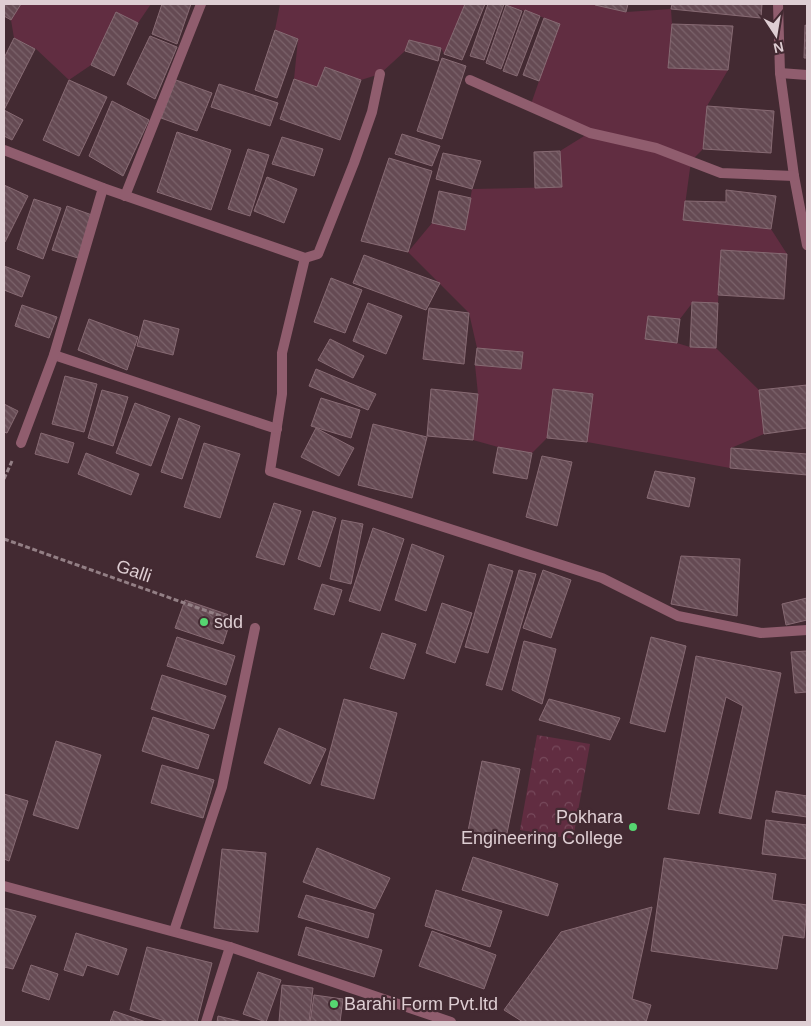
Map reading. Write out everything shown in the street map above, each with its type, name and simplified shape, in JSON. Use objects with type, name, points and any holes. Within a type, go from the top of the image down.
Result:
[{"type":"street","points":[[125,196],[201,4]]},
{"type":"street","points":[[778,4],[780,73],[794,176],[807,245]]},
{"type":"street","points":[[780,73],[807,75]]},
{"type":"street","points":[[4,150],[125,196],[305,258],[318,254],[372,112],[380,74]]},
{"type":"street","points":[[470,80],[590,133],[656,148],[721,172],[794,176]]},
{"type":"street","points":[[21,443],[54,355],[103,188]]},
{"type":"street","points":[[305,258],[282,353],[282,394],[270,471],[602,578],[678,616],[761,633],[807,630]]},
{"type":"street","points":[[54,355],[277,429]]},
{"type":"street","points":[[174,932],[222,786],[255,628]]},
{"type":"street","points":[[4,886],[230,947],[451,1022]]},
{"type":"street","points":[[206,1022],[230,947]]},
{"type":"path","name":"Galli","points":[[4,539],[255,628]]},
{"type":"green space","points":[[21,4],[151,4],[138,23],[116,12],[91,65],[69,80],[36,49],[14,38],[11,20]]},
{"type":"green space","points":[[280,4],[465,4],[444,54],[441,48],[409,40],[405,51],[380,74],[361,80],[325,67],[317,87],[294,79],[298,39],[275,30]]},
{"type":"green space","points":[[505,4],[595,4],[626,12],[671,9],[672,24],[668,68],[728,70],[707,106],[703,149],[691,161],[683,220],[771,229],[787,254],[721,250],[718,303],[693,302],[680,319],[648,316],[645,339],[677,343],[690,347],[716,348],[759,390],[764,434],[731,448],[730,468],[587,442],[593,394],[553,389],[547,438],[532,453],[473,440],[478,394],[475,365],[521,369],[523,352],[477,348],[469,313],[408,252],[432,223],[465,229],[472,189],[561,187],[560,151],[589,133],[530,107],[539,81],[544,18]]},
{"type":"green space","points":[[537,735],[590,744],[573,839],[520,830]]},
{"type":"building","points":[[4,4],[21,4],[11,20],[4,16]]},
{"type":"building","points":[[162,4],[191,4],[177,44],[152,34]]},
{"type":"building","points":[[465,4],[485,4],[462,60],[444,54]]},
{"type":"building","points":[[488,4],[504,4],[484,60],[470,56]]},
{"type":"building","points":[[595,4],[628,4],[626,12]]},
{"type":"building","points":[[672,4],[762,4],[761,18],[671,9]]},
{"type":"building","points":[[506,5],[522,11],[501,69],[486,63]]},
{"type":"building","points":[[525,10],[540,16],[517,76],[503,71]]},
{"type":"building","points":[[116,12],[138,23],[114,76],[91,65]]},
{"type":"building","points":[[544,18],[560,24],[539,81],[523,75]]},
{"type":"building","points":[[672,24],[733,26],[728,70],[668,68]]},
{"type":"building","points":[[805,25],[807,26],[807,58],[804,58]]},
{"type":"building","points":[[275,30],[298,39],[277,98],[255,90]]},
{"type":"building","points":[[150,36],[177,47],[155,99],[127,84]]},
{"type":"building","points":[[14,38],[35,49],[4,110],[4,58]]},
{"type":"building","points":[[409,40],[441,48],[438,61],[405,51]]},
{"type":"building","points":[[442,58],[466,66],[442,139],[417,131]]},
{"type":"building","points":[[325,67],[361,80],[340,140],[280,119],[294,79],[317,87]]},
{"type":"building","points":[[69,80],[107,97],[79,156],[43,140]]},
{"type":"building","points":[[176,80],[212,93],[197,131],[161,118]]},
{"type":"building","points":[[219,84],[278,103],[270,126],[211,107]]},
{"type":"building","points":[[112,101],[149,120],[123,176],[89,156]]},
{"type":"building","points":[[707,106],[774,111],[771,153],[703,149]]},
{"type":"building","points":[[4,110],[23,120],[12,140],[4,136]]},
{"type":"building","points":[[177,132],[231,150],[211,210],[157,192]]},
{"type":"building","points":[[402,134],[440,146],[432,166],[395,154]]},
{"type":"building","points":[[282,137],[323,149],[314,176],[272,164]]},
{"type":"building","points":[[248,149],[269,155],[250,216],[228,209]]},
{"type":"building","points":[[560,151],[562,187],[535,188],[534,152]]},
{"type":"building","points":[[443,153],[481,161],[472,189],[436,179]]},
{"type":"building","points":[[389,158],[432,171],[408,252],[361,241]]},
{"type":"building","points":[[267,177],[297,189],[284,223],[254,211]]},
{"type":"building","points":[[4,185],[28,196],[5,242],[4,241]]},
{"type":"building","points":[[726,190],[776,196],[771,229],[683,220],[685,201],[726,202]]},
{"type":"building","points":[[439,191],[471,198],[465,230],[432,223]]},
{"type":"building","points":[[34,199],[61,208],[43,259],[17,249]]},
{"type":"building","points":[[67,206],[92,215],[78,258],[52,250]]},
{"type":"building","points":[[721,250],[787,254],[784,299],[718,295]]},
{"type":"building","points":[[364,255],[440,283],[426,310],[353,283]]},
{"type":"building","points":[[4,266],[30,276],[22,297],[4,290]]},
{"type":"building","points":[[331,278],[362,290],[345,333],[314,322]]},
{"type":"building","points":[[692,302],[718,303],[716,348],[690,347]]},
{"type":"building","points":[[368,303],[402,316],[386,354],[353,341]]},
{"type":"building","points":[[22,305],[57,317],[49,338],[15,326]]},
{"type":"building","points":[[429,308],[469,313],[464,364],[423,359]]},
{"type":"building","points":[[648,316],[680,319],[677,343],[645,339]]},
{"type":"building","points":[[89,319],[138,337],[127,370],[78,350]]},
{"type":"building","points":[[144,320],[179,329],[173,355],[137,346]]},
{"type":"building","points":[[330,339],[364,356],[353,378],[318,360]]},
{"type":"building","points":[[477,348],[523,352],[521,369],[475,365]]},
{"type":"building","points":[[316,369],[376,394],[368,410],[309,386]]},
{"type":"building","points":[[65,376],[97,384],[84,432],[52,424]]},
{"type":"building","points":[[807,385],[807,428],[764,434],[759,390]]},
{"type":"building","points":[[431,389],[478,394],[473,440],[427,436]]},
{"type":"building","points":[[553,389],[593,394],[587,442],[547,438]]},
{"type":"building","points":[[102,390],[128,397],[113,446],[88,438]]},
{"type":"building","points":[[321,398],[360,410],[351,438],[311,426]]},
{"type":"building","points":[[135,403],[170,416],[151,466],[116,453]]},
{"type":"building","points":[[4,404],[18,411],[7,433],[4,432]]},
{"type":"building","points":[[179,418],[200,426],[182,479],[161,472]]},
{"type":"building","points":[[373,424],[427,437],[412,498],[358,485]]},
{"type":"building","points":[[316,428],[354,448],[339,476],[301,457]]},
{"type":"building","points":[[41,433],[74,443],[68,463],[35,454]]},
{"type":"building","points":[[204,443],[240,454],[220,518],[184,507]]},
{"type":"building","points":[[498,447],[532,453],[527,479],[493,473]]},
{"type":"building","points":[[731,448],[807,454],[807,475],[730,468]]},
{"type":"building","points":[[86,453],[139,474],[131,495],[78,474]]},
{"type":"building","points":[[542,456],[572,462],[557,526],[526,517]]},
{"type":"building","points":[[655,471],[695,478],[689,507],[647,498]]},
{"type":"building","points":[[274,503],[301,511],[284,565],[256,557]]},
{"type":"building","points":[[313,511],[336,518],[320,567],[298,559]]},
{"type":"building","points":[[342,520],[363,524],[351,584],[330,579]]},
{"type":"building","points":[[373,528],[404,539],[380,611],[349,601]]},
{"type":"building","points":[[412,544],[444,556],[426,611],[395,600]]},
{"type":"building","points":[[681,556],[740,559],[737,616],[671,604]]},
{"type":"building","points":[[489,564],[513,571],[488,653],[465,647]]},
{"type":"building","points":[[519,570],[536,574],[502,690],[486,685]]},
{"type":"building","points":[[543,570],[571,580],[551,638],[523,628]]},
{"type":"building","points":[[322,584],[342,590],[334,615],[314,609]]},
{"type":"building","points":[[807,598],[807,620],[786,625],[782,604]]},
{"type":"building","name":"sdd","points":[[185,600],[232,616],[223,644],[175,628]]},
{"type":"building","points":[[442,603],[472,613],[455,663],[426,653]]},
{"type":"building","points":[[382,633],[416,644],[404,679],[370,668]]},
{"type":"building","points":[[177,637],[235,656],[226,685],[167,666]]},
{"type":"building","points":[[651,637],[686,646],[665,732],[630,723]]},
{"type":"building","points":[[524,641],[556,649],[542,704],[512,690]]},
{"type":"building","points":[[807,651],[807,692],[795,693],[791,652]]},
{"type":"building","points":[[696,656],[781,673],[751,819],[719,813],[743,706],[726,697],[699,814],[668,809]]},
{"type":"building","points":[[162,675],[226,696],[214,729],[151,709]]},
{"type":"building","points":[[344,699],[397,713],[374,799],[321,785]]},
{"type":"building","points":[[549,699],[620,718],[610,740],[539,720]]},
{"type":"building","points":[[153,717],[209,735],[198,769],[142,751]]},
{"type":"building","points":[[279,728],[326,749],[310,784],[264,763]]},
{"type":"building","points":[[56,741],[101,755],[78,829],[33,815]]},
{"type":"building","points":[[482,761],[520,769],[506,838],[468,831]]},
{"type":"building","points":[[162,765],[214,780],[203,818],[151,803]]},
{"type":"building","points":[[776,791],[807,796],[807,817],[772,812]]},
{"type":"building","points":[[4,794],[28,801],[9,861],[4,859]]},
{"type":"building","points":[[766,820],[807,825],[807,859],[762,854]]},
{"type":"building","points":[[317,848],[390,878],[375,909],[303,882]]},
{"type":"building","points":[[222,849],[266,853],[258,932],[214,928]]},
{"type":"building","points":[[473,857],[558,884],[548,916],[462,890]]},
{"type":"building","points":[[664,858],[776,874],[772,900],[807,905],[804,938],[783,935],[777,969],[651,951]]},
{"type":"building","points":[[436,890],[502,911],[490,947],[425,926]]},
{"type":"building","points":[[306,895],[374,914],[368,938],[298,917]]},
{"type":"building","points":[[652,907],[632,999],[651,1005],[646,1022],[523,1022],[504,1010],[561,932]]},
{"type":"building","points":[[4,908],[36,916],[13,969],[4,967]]},
{"type":"building","points":[[306,927],[382,950],[374,977],[298,955]]},
{"type":"building","points":[[432,931],[496,955],[484,989],[419,966]]},
{"type":"building","points":[[76,933],[127,949],[118,975],[87,965],[83,976],[64,970]]},
{"type":"building","points":[[147,947],[212,963],[197,1022],[168,1022],[130,1010]]},
{"type":"building","points":[[31,965],[58,974],[49,1000],[22,991]]},
{"type":"building","points":[[258,972],[281,980],[266,1022],[243,1014]]},
{"type":"building","points":[[282,985],[313,988],[309,1022],[279,1022]]},
{"type":"building","points":[[314,995],[343,999],[340,1022],[310,1022]]},
{"type":"building","points":[[114,1011],[146,1022],[110,1022]]},
{"type":"building","points":[[218,1016],[243,1022],[217,1022]]},
{"type":"place","name":"sdd","points":[[204,622]]},
{"type":"place","name":"Pokhara Engineering College","points":[[633,827]]},
{"type":"place","name":"Barahi Form Pvt.ltd","points":[[334,1004]]}]
